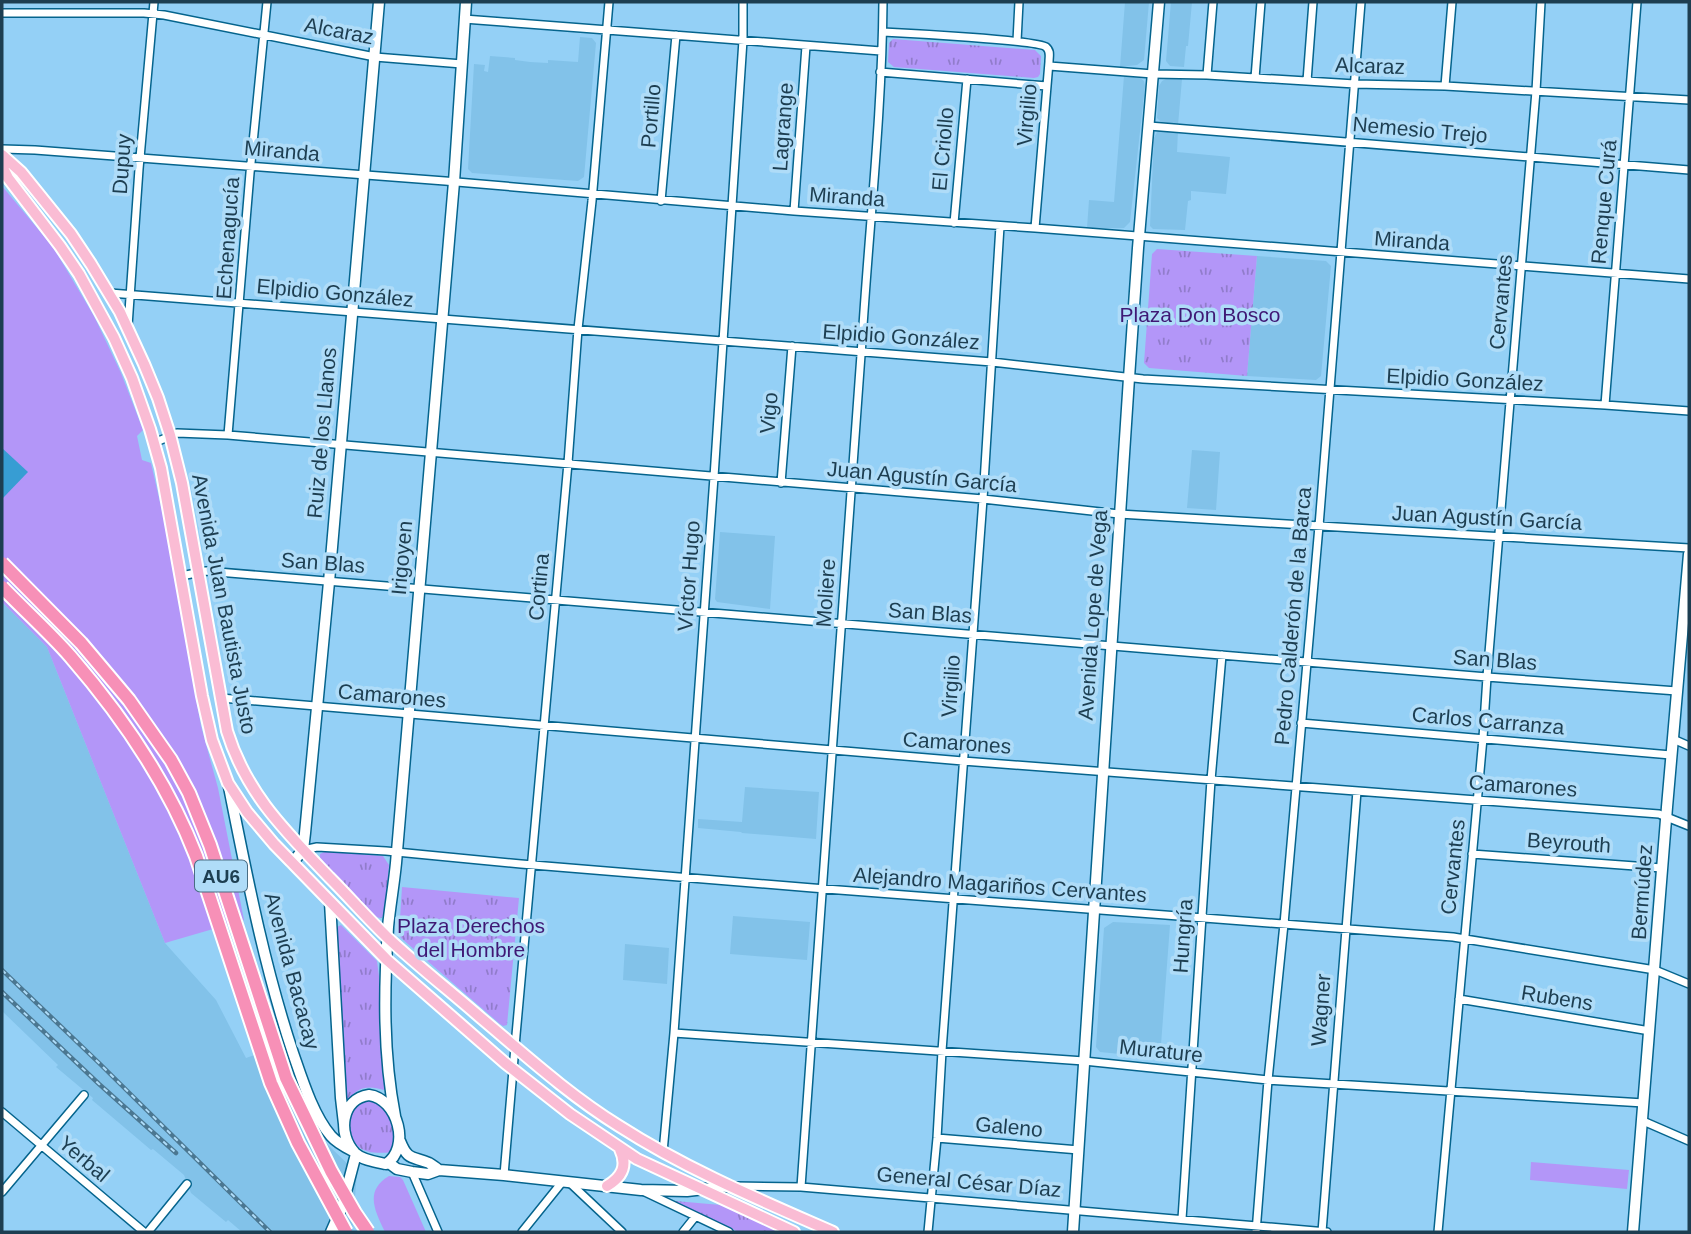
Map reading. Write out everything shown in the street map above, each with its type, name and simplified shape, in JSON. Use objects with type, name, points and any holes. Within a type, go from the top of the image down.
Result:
[{"type":"highway","name":"AU6","points":[[2,563],[81,643],[129,700],[189,793],[210,845],[286,1078],[331,1171],[368,1232]]},
{"type":"highway","name":"AU6","points":[[2,587],[69,654],[116,712],[172,801],[196,856],[271,1083],[303,1153],[346,1232]]},
{"type":"main road","name":"Avenida Juan Bautista Justo","points":[[2,155],[21,172],[71,234],[110,293],[144,364],[170,435],[182,483],[230,741],[244,773],[267,809],[388,938],[515,1047],[598,1112],[663,1152],[730,1186],[833,1232]]},
{"type":"main road","name":"Avenida Juan Bautista Justo","points":[[2,166],[8,178],[60,246],[94,299],[123,358],[155,443],[163,475],[208,725],[216,754],[228,783],[254,822],[387,960],[514,1070],[570,1114],[620,1149],[794,1232]]},
{"type":"main road","points":[[607,1186],[622,1172],[624,1163],[620,1149]]},
{"type":"street","name":"Dupuy","points":[[128,328],[154,2]]},
{"type":"street","name":"Echenagucía","points":[[228,435],[267,2]]},
{"type":"street","name":"Ruiz de los Llanos","points":[[303,850],[379,2]]},
{"type":"street","name":"Irigoyen","points":[[395,1116],[386,1048],[388,938],[442,319],[466,2]]},
{"type":"street","name":"Cortina","points":[[504,1175],[609,2]]},
{"type":"street","name":"Víctor Hugo","points":[[663,1152],[724,341],[743,40],[743,2]]},
{"type":"street","name":"Moliere","points":[[802,1187],[810,1042],[871,217],[883,2]]},
{"type":"street","points":[[883,32],[1017,41],[1019,2]]},
{"type":"street","name":"Avenida Lope de Vega","points":[[1073,1232],[1119,514],[1159,2]]},
{"type":"street","points":[[1207,75],[1213,2]]},
{"type":"street","points":[[1255,78],[1261,2]]},
{"type":"street","points":[[1307,81],[1313,2]]},
{"type":"street","name":"Pedro Calderón de la Barca","points":[[1256,1229],[1319,526],[1361,2]]},
{"type":"street","points":[[1445,86],[1452,2]]},
{"type":"street","name":"Cervantes","points":[[1438,1232],[1483,738],[1541,2]]},
{"type":"street","name":"Renque Curá","points":[[1605,405],[1637,2]]},
{"type":"street","name":"Alcaraz","points":[[2,13],[152,13],[375,57],[462,64]]},
{"type":"street","points":[[464,19],[881,51]]},
{"type":"street","name":"Portillo","points":[[661,201],[676,35]]},
{"type":"street","name":"Virgilio","points":[[1017,41],[1041,44],[1050,52],[1035,228]]},
{"type":"street","name":"Lagrange","points":[[794,211],[806,46]]},
{"type":"street","name":"Alcaraz","points":[[1049,66],[1355,85],[1445,86],[1689,100]]},
{"type":"street","points":[[880,72],[1047,86]]},
{"type":"street","name":"El Criollo","points":[[954,223],[967,79]]},
{"type":"street","name":"Nemesio Trejo","points":[[1149,126],[1689,170]]},
{"type":"street","name":"Miranda","points":[[2,149],[251,166],[661,201],[1689,279]]},
{"type":"street","name":"Virgilio","points":[[928,1232],[983,499],[1000,226]]},
{"type":"street","name":"Elpidio González","points":[[110,293],[992,362],[1129,378],[1689,411]]},
{"type":"street","name":"Vigo","points":[[781,482],[792,346]]},
{"type":"street","name":"Juan Agustín García","points":[[155,443],[177,433],[228,435],[983,499],[1119,514],[1689,548]]},
{"type":"street","name":"Bermúdez","points":[[1633,1232],[1671,755],[1677,691],[1685,668],[1689,554]]},
{"type":"street","name":"San Blas","points":[[181,576],[205,571],[419,587],[841,624],[1677,691]]},
{"type":"street","name":"Hungría","points":[[1182,1219],[1211,780],[1222,655]]},
{"type":"street","name":"Camarones","points":[[221,698],[963,761],[1666,816],[1689,826]]},
{"type":"street","name":"Carlos Carranza","points":[[1301,723],[1671,755]]},
{"type":"street","points":[[1673,739],[1689,746]]},
{"type":"street","name":"Avenida Bacacay","points":[[228,783],[267,967],[291,1047],[321,1122],[332,1138],[355,1153]]},
{"type":"street","name":"Wagner","points":[[1322,1232],[1357,791]]},
{"type":"street","name":"Alejandro Magariños Cervantes","points":[[303,850],[317,848],[396,852],[821,889],[1464,938],[1655,970],[1688,981]]},
{"type":"street","points":[[292,863],[303,850]]},
{"type":"street","name":"Beyrouth","points":[[1472,854],[1662,868]]},
{"type":"street","points":[[330,902],[341,1098],[346,1133],[355,1153],[342,1207],[331,1232]]},
{"type":"street","name":"Rubens","points":[[1459,999],[1650,1031]]},
{"type":"street","name":"Murature","points":[[674,1033],[1084,1060],[1268,1080],[1644,1103]]},
{"type":"street","points":[[2,1192],[84,1095]]},
{"type":"street","points":[[344,1124],[347,1110],[356,1099],[369,1095],[383,1099],[392,1109],[400,1139],[409,1157],[430,1163],[439,1170]]},
{"type":"street","name":"Yerbal","points":[[2,1112],[146,1232]]},
{"type":"street","points":[[1643,1121],[1689,1140]]},
{"type":"street","name":"Galeno","points":[[937,1138],[1079,1150]]},
{"type":"street","points":[[389,1163],[398,1151],[400,1139]]},
{"type":"street","points":[[355,1153],[371,1160],[389,1163],[397,1169],[428,1174],[439,1170]]},
{"type":"street","name":"General César Díaz","points":[[439,1170],[641,1190],[702,1190],[730,1186],[802,1187],[1182,1219],[1256,1229],[1327,1232]]},
{"type":"street","points":[[412,1172],[438,1232]]},
{"type":"street","points":[[522,1232],[566,1182],[622,1232]]},
{"type":"street","points":[[146,1232],[187,1184]]},
{"type":"street","points":[[641,1190],[729,1232]]},
{"type":"street","points":[[683,1232],[695,1217]]},
{"type":"shaded area","points":[[1125,2],[1149,2],[1144,60],[1137,65],[1120,67]]},
{"type":"shaded area","points":[[1171,2],[1192,2],[1184,67],[1170,66],[1166,61]]},
{"type":"shaded area","points":[[580,37],[592,38],[596,43],[584,177],[578,181],[472,173],[468,169],[474,64],[485,65],[484,71],[488,72],[490,56],[530,62],[578,62]]},
{"type":"shaded area","points":[[1124,76],[1139,77],[1145,86],[1130,222],[1124,228],[1087,228],[1089,200],[1114,202]]},
{"type":"shaded area","points":[[1166,79],[1182,79],[1178,125],[1162,123],[1157,118],[1159,86]]},
{"type":"shaded area","points":[[1160,130],[1178,131],[1177,152],[1230,157],[1226,194],[1191,191],[1185,230],[1153,229],[1150,226],[1154,138]]},
{"type":"shaded area","points":[[1257,256],[1326,261],[1331,266],[1321,376],[1316,380],[1247,376]]},
{"type":"shaded area","points":[[2,448],[28,472],[3,498],[2,496]]},
{"type":"shaded area","points":[[1192,450],[1220,452],[1216,510],[1187,508]]},
{"type":"shaded area","points":[[720,532],[775,536],[770,609],[717,602],[715,599]]},
{"type":"shaded area","points":[[2,602],[47,647],[165,943],[216,1000],[246,1058],[283,1045],[315,1128],[326,1143],[357,1173],[352,1232],[242,1232],[228,1220],[226,1222],[191,1193],[184,1175],[92,1100],[93,1098],[56,1067],[58,1065],[2,1011]]},
{"type":"shaded area","points":[[745,787],[819,792],[816,839],[698,828],[698,819],[742,822]]},
{"type":"shaded area","points":[[733,916],[810,922],[807,960],[730,954]]},
{"type":"shaded area","points":[[1113,922],[1170,925],[1160,1058],[1100,1052],[1096,1047],[1104,928]]},
{"type":"shaded area","points":[[625,944],[669,948],[667,984],[623,980]]},
{"type":"green space","points":[[893,39],[1035,50],[1041,56],[1040,74],[1034,78],[894,67],[888,62],[889,43]]},
{"type":"green space","points":[[2,186],[53,247],[94,316],[121,373],[143,430],[137,436],[142,460],[151,463],[164,520],[201,726],[218,788],[244,920],[165,943],[47,647],[2,602]]},
{"type":"green space","name":"Plaza Don Bosco","points":[[1157,249],[1257,256],[1247,376],[1149,368],[1144,363],[1152,254]]},
{"type":"green space","points":[[326,851],[383,856],[389,865],[385,914],[381,918],[374,917],[320,861],[320,854]]},
{"type":"green space","name":"Plaza Derechos del Hombre","points":[[402,887],[519,898],[507,1025],[500,1024],[401,938]]},
{"type":"green space","points":[[341,925],[377,961],[379,1024],[386,1088],[363,1088],[347,1102],[335,931]]},
{"type":"green space","points":[[366,1098],[382,1101],[392,1121],[397,1143],[392,1152],[369,1152],[354,1141],[350,1126],[351,1113]]},
{"type":"green space","points":[[1531,1162],[1629,1170],[1627,1189],[1530,1180]]},
{"type":"green space","points":[[389,1176],[403,1180],[426,1232],[385,1232],[375,1209],[374,1195],[376,1188]]},
{"type":"green space","points":[[675,1201],[721,1205],[784,1232],[739,1232]]},
{"type":"railway","points":[[2,970],[270,1232]]},
{"type":"railway","points":[[2,992],[176,1153]]}]
